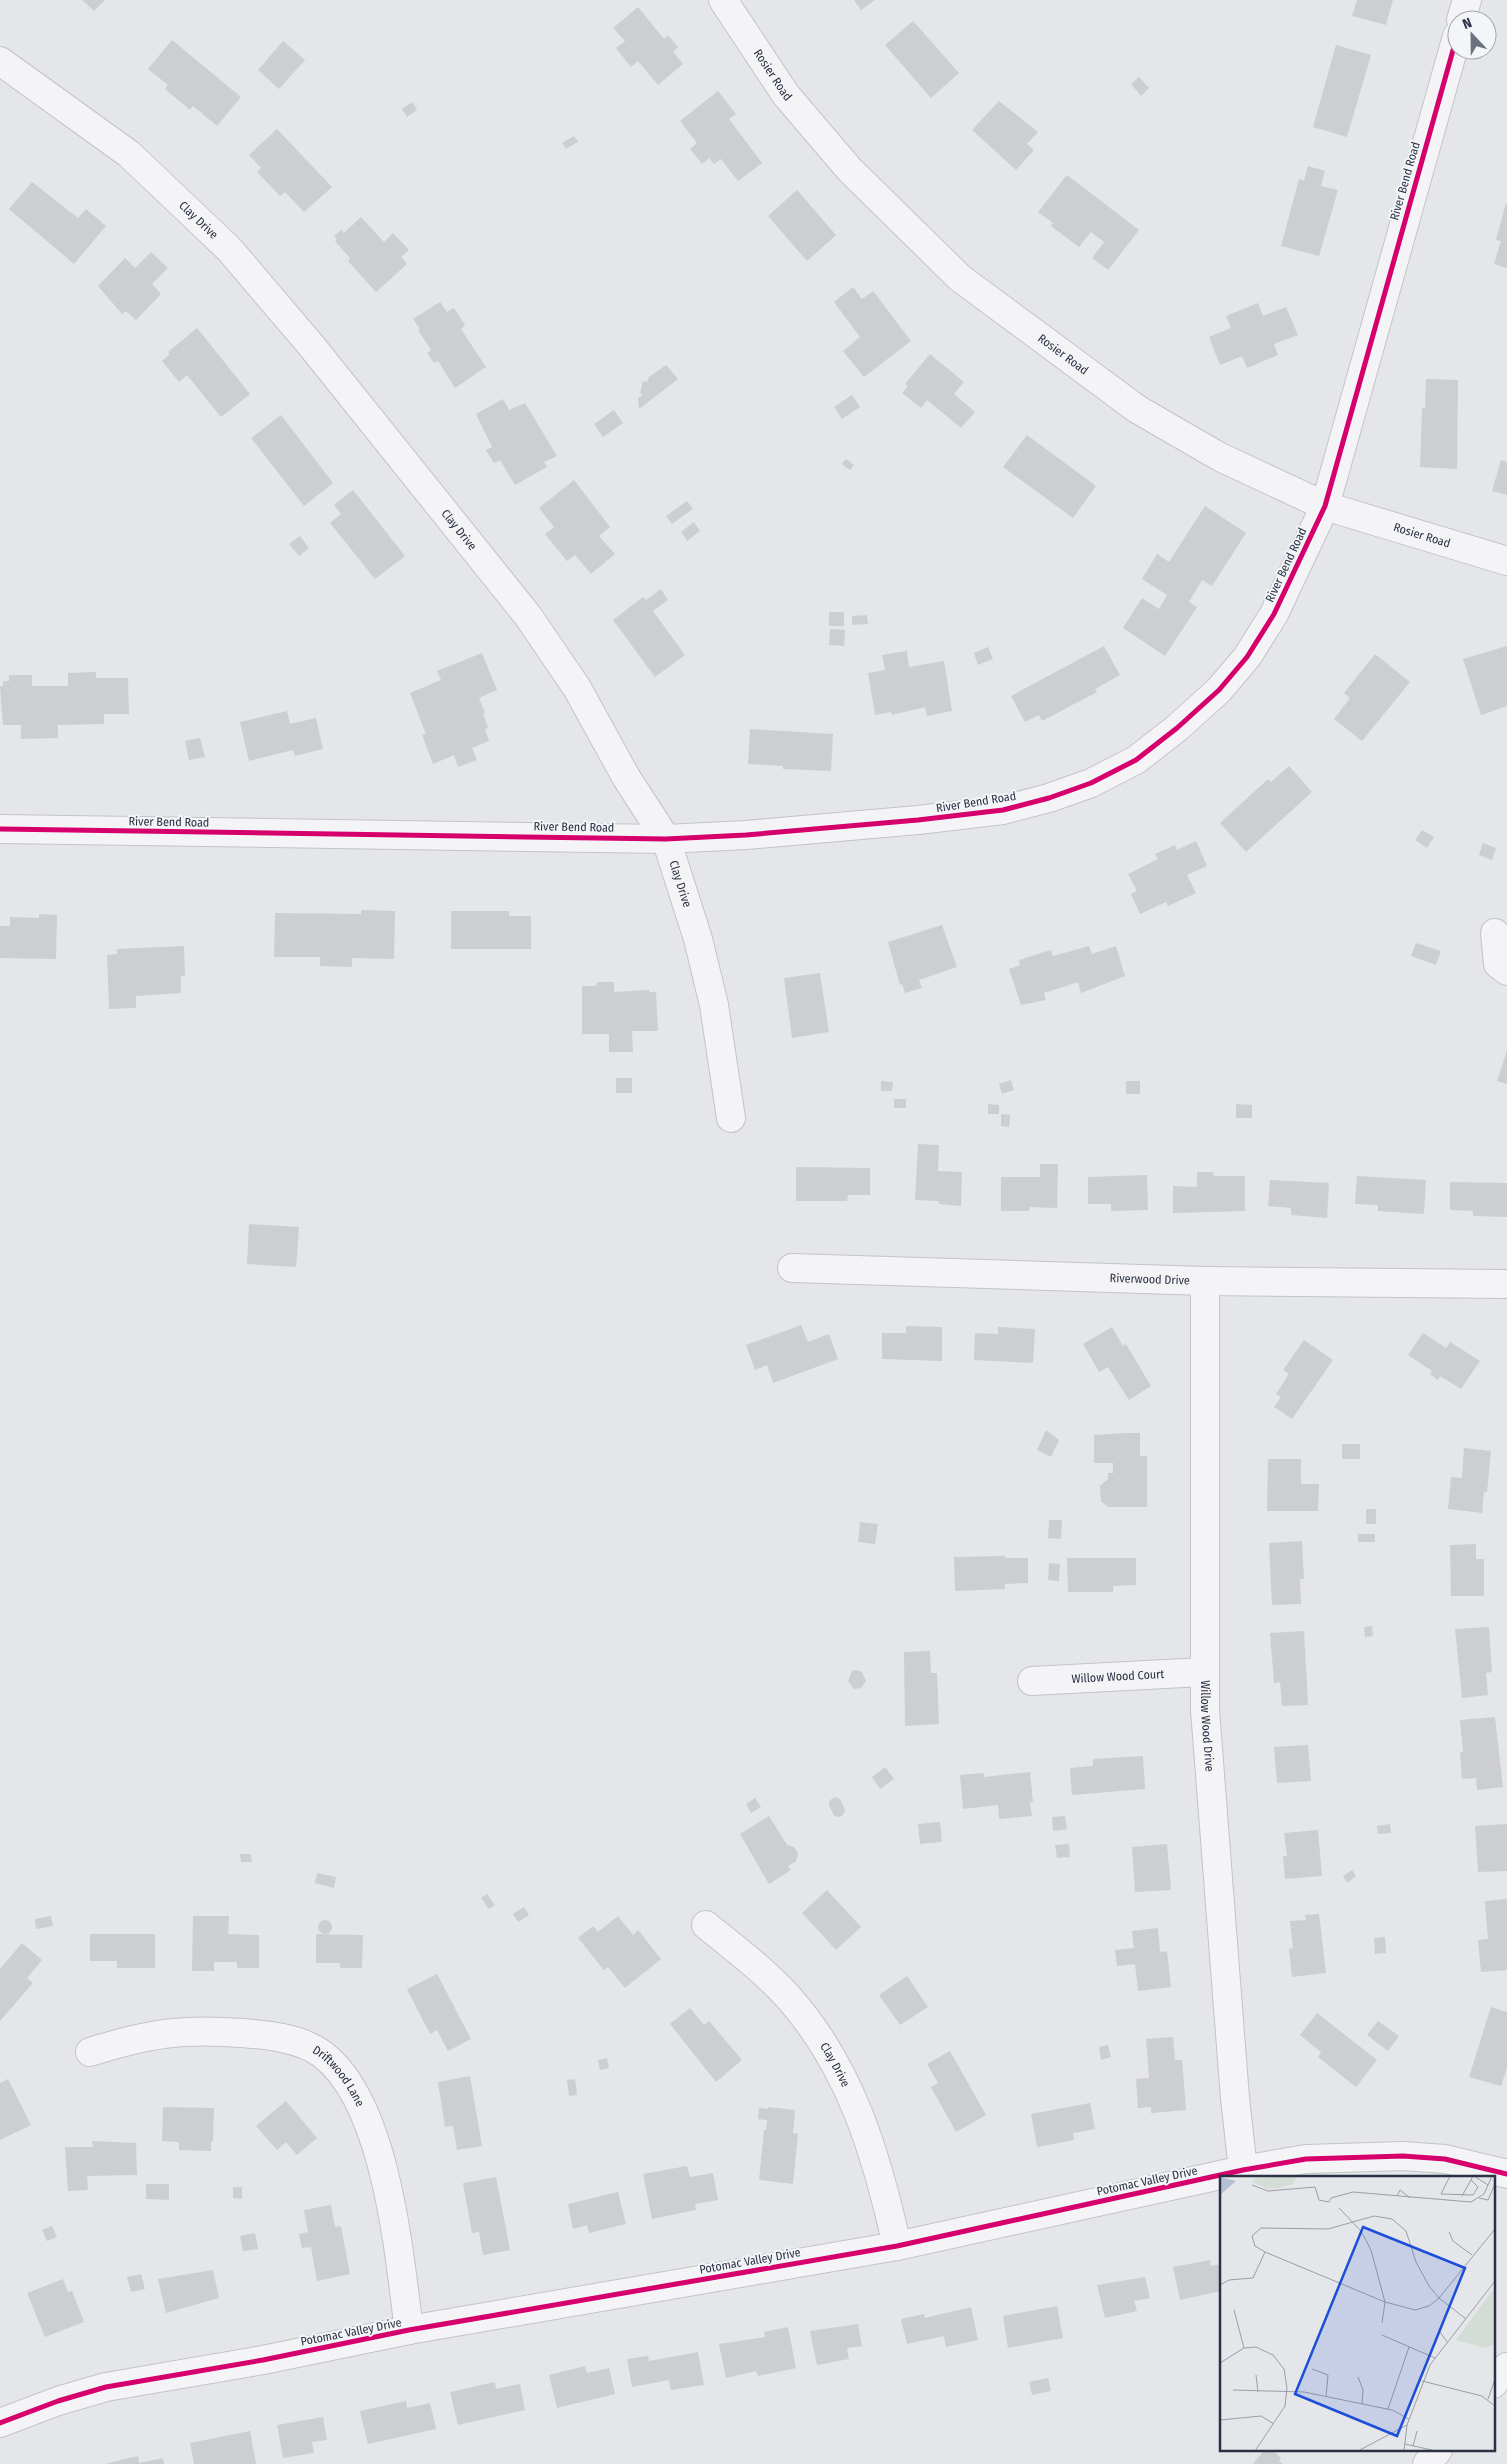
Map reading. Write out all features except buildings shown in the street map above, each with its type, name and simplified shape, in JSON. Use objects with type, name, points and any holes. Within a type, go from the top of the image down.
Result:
[{"type":"street","name":"Rosier Road","points":[[724,0],[786,95],[850,170],[960,278],[1137,409],[1220,457],[1326,506],[1507,561]]},
{"type":"street","name":"River Bend Road","points":[[0,829],[666,838],[746,835],[1003,810],[1049,798],[1091,783],[1136,760],[1177,728],[1219,690],[1247,657],[1274,614],[1326,506],[1450,60]]},
{"type":"street","name":"Clay Drive","points":[[0,61],[130,154],[217,236],[264,287],[528,616],[577,688],[626,777],[666,838],[698,939],[714,1005],[731,1118]]},
{"type":"street","points":[[1495,933],[1498,964],[1507,971]]},
{"type":"street","name":"Riverwood Drive","points":[[792,1268],[1205,1281],[1507,1284]]},
{"type":"street","name":"Willow Wood Drive","points":[[1205,1281],[1203,1672],[1222,1939],[1243,2170]]},
{"type":"street","name":"Willow Wood Court","points":[[1032,1681],[1203,1672]]},
{"type":"street","name":"Clay Drive","points":[[706,1926],[788,1996],[810,2024],[831,2057],[854,2103],[874,2153],[897,2246]]},
{"type":"street","name":"Driftwood Lane","points":[[90,2052],[132,2039],[173,2031],[217,2031],[268,2035],[300,2043],[322,2054],[340,2072],[356,2096],[368,2123],[381,2163],[396,2233],[409,2330]]},
{"type":"street","name":"Potomac Valley Drive","points":[[0,2423],[58,2401],[106,2388],[264,2360],[409,2330],[897,2246],[1243,2170],[1306,2159],[1403,2156],[1445,2159],[1507,2174]]},
{"type":"street","points":[[1494,2383],[1507,2367]]},
{"type":"street","points":[[1427,2464],[1436,2452]]},
{"type":"cycle path","points":[[0,829],[666,839],[746,835],[918,820],[1003,810],[1049,798],[1091,783],[1136,760],[1177,728],[1219,690],[1247,657],[1274,614],[1325,506],[1450,60]]},
{"type":"cycle path","points":[[0,2423],[58,2401],[106,2387],[263,2360],[409,2330],[897,2246],[1243,2170],[1306,2159],[1403,2156],[1445,2159],[1507,2174]]}]
